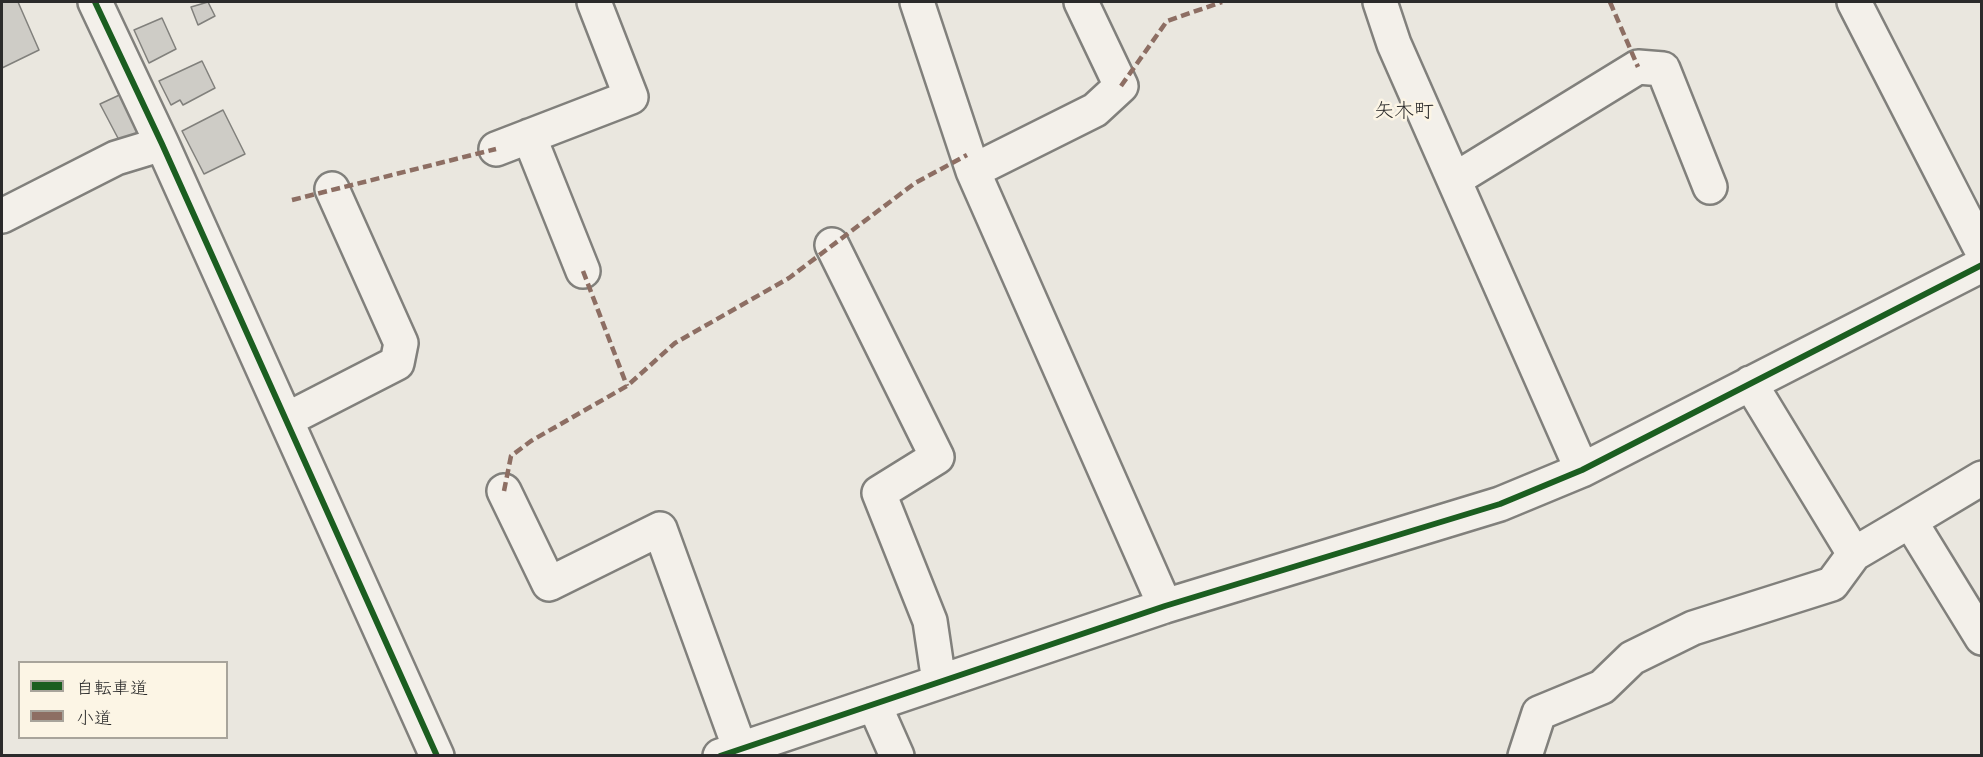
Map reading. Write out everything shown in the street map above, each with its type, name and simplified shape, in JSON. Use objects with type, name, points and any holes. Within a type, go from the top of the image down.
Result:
[{"type":"street","points":[[95,2],[162,144],[437,756]]},
{"type":"street","points":[[496,149],[631,97],[594,2]]},
{"type":"street","points":[[916,2],[973,171],[1165,606]]},
{"type":"street","points":[[973,171],[1095,110],[1121,86],[1081,2]]},
{"type":"street","points":[[1380,2],[1394,44],[1582,470]]},
{"type":"street","points":[[1854,2],[1982,251]]},
{"type":"street","points":[[1454,180],[1638,68],[1663,69],[1710,187]]},
{"type":"street","points":[[530,136],[583,271]]},
{"type":"street","points":[[2,216],[116,158],[162,144]]},
{"type":"street","points":[[286,420],[397,363],[401,343],[332,189]]},
{"type":"street","points":[[832,245],[937,457],[879,493],[930,621],[939,682]]},
{"type":"street","points":[[504,491],[549,584],[660,529],[730,752],[1165,606],[1500,504],[1582,470],[1982,265]]},
{"type":"street","points":[[1750,383],[1854,554]]},
{"type":"street","points":[[1525,756],[1539,713],[1602,687],[1632,658],[1693,628],[1832,584],[1854,554],[1982,478]]},
{"type":"street","points":[[1910,521],[1982,638]]},
{"type":"street","points":[[874,704],[897,756]]},
{"type":"building","points":[[2,2],[18,2],[39,50],[2,68]]},
{"type":"building","points":[[208,2],[215,16],[198,25],[191,7]]},
{"type":"building","points":[[162,18],[176,49],[149,63],[134,30]]},
{"type":"building","points":[[202,61],[215,88],[183,105],[180,100],[171,105],[159,81]]},
{"type":"building","points":[[128,91],[146,129],[120,142],[100,104]]},
{"type":"building","points":[[223,110],[245,154],[204,174],[182,131]]},
{"type":"marked path","points":[[1121,86],[1167,21],[1222,2]]},
{"type":"marked path","points":[[1610,2],[1638,67]]},
{"type":"marked path","points":[[292,200],[496,149]]},
{"type":"marked path","points":[[504,491],[511,456],[531,441],[627,386],[675,343],[789,278],[915,183],[967,155]]},
{"type":"marked path","points":[[583,271],[627,386]]},
{"type":"cycle path","points":[[95,2],[162,144],[437,756]]},
{"type":"cycle path","points":[[720,756],[1165,606],[1500,504],[1582,470],[1982,265]]},
{"type":"district","name":"矢木町","points":[[1404,112]]}]
